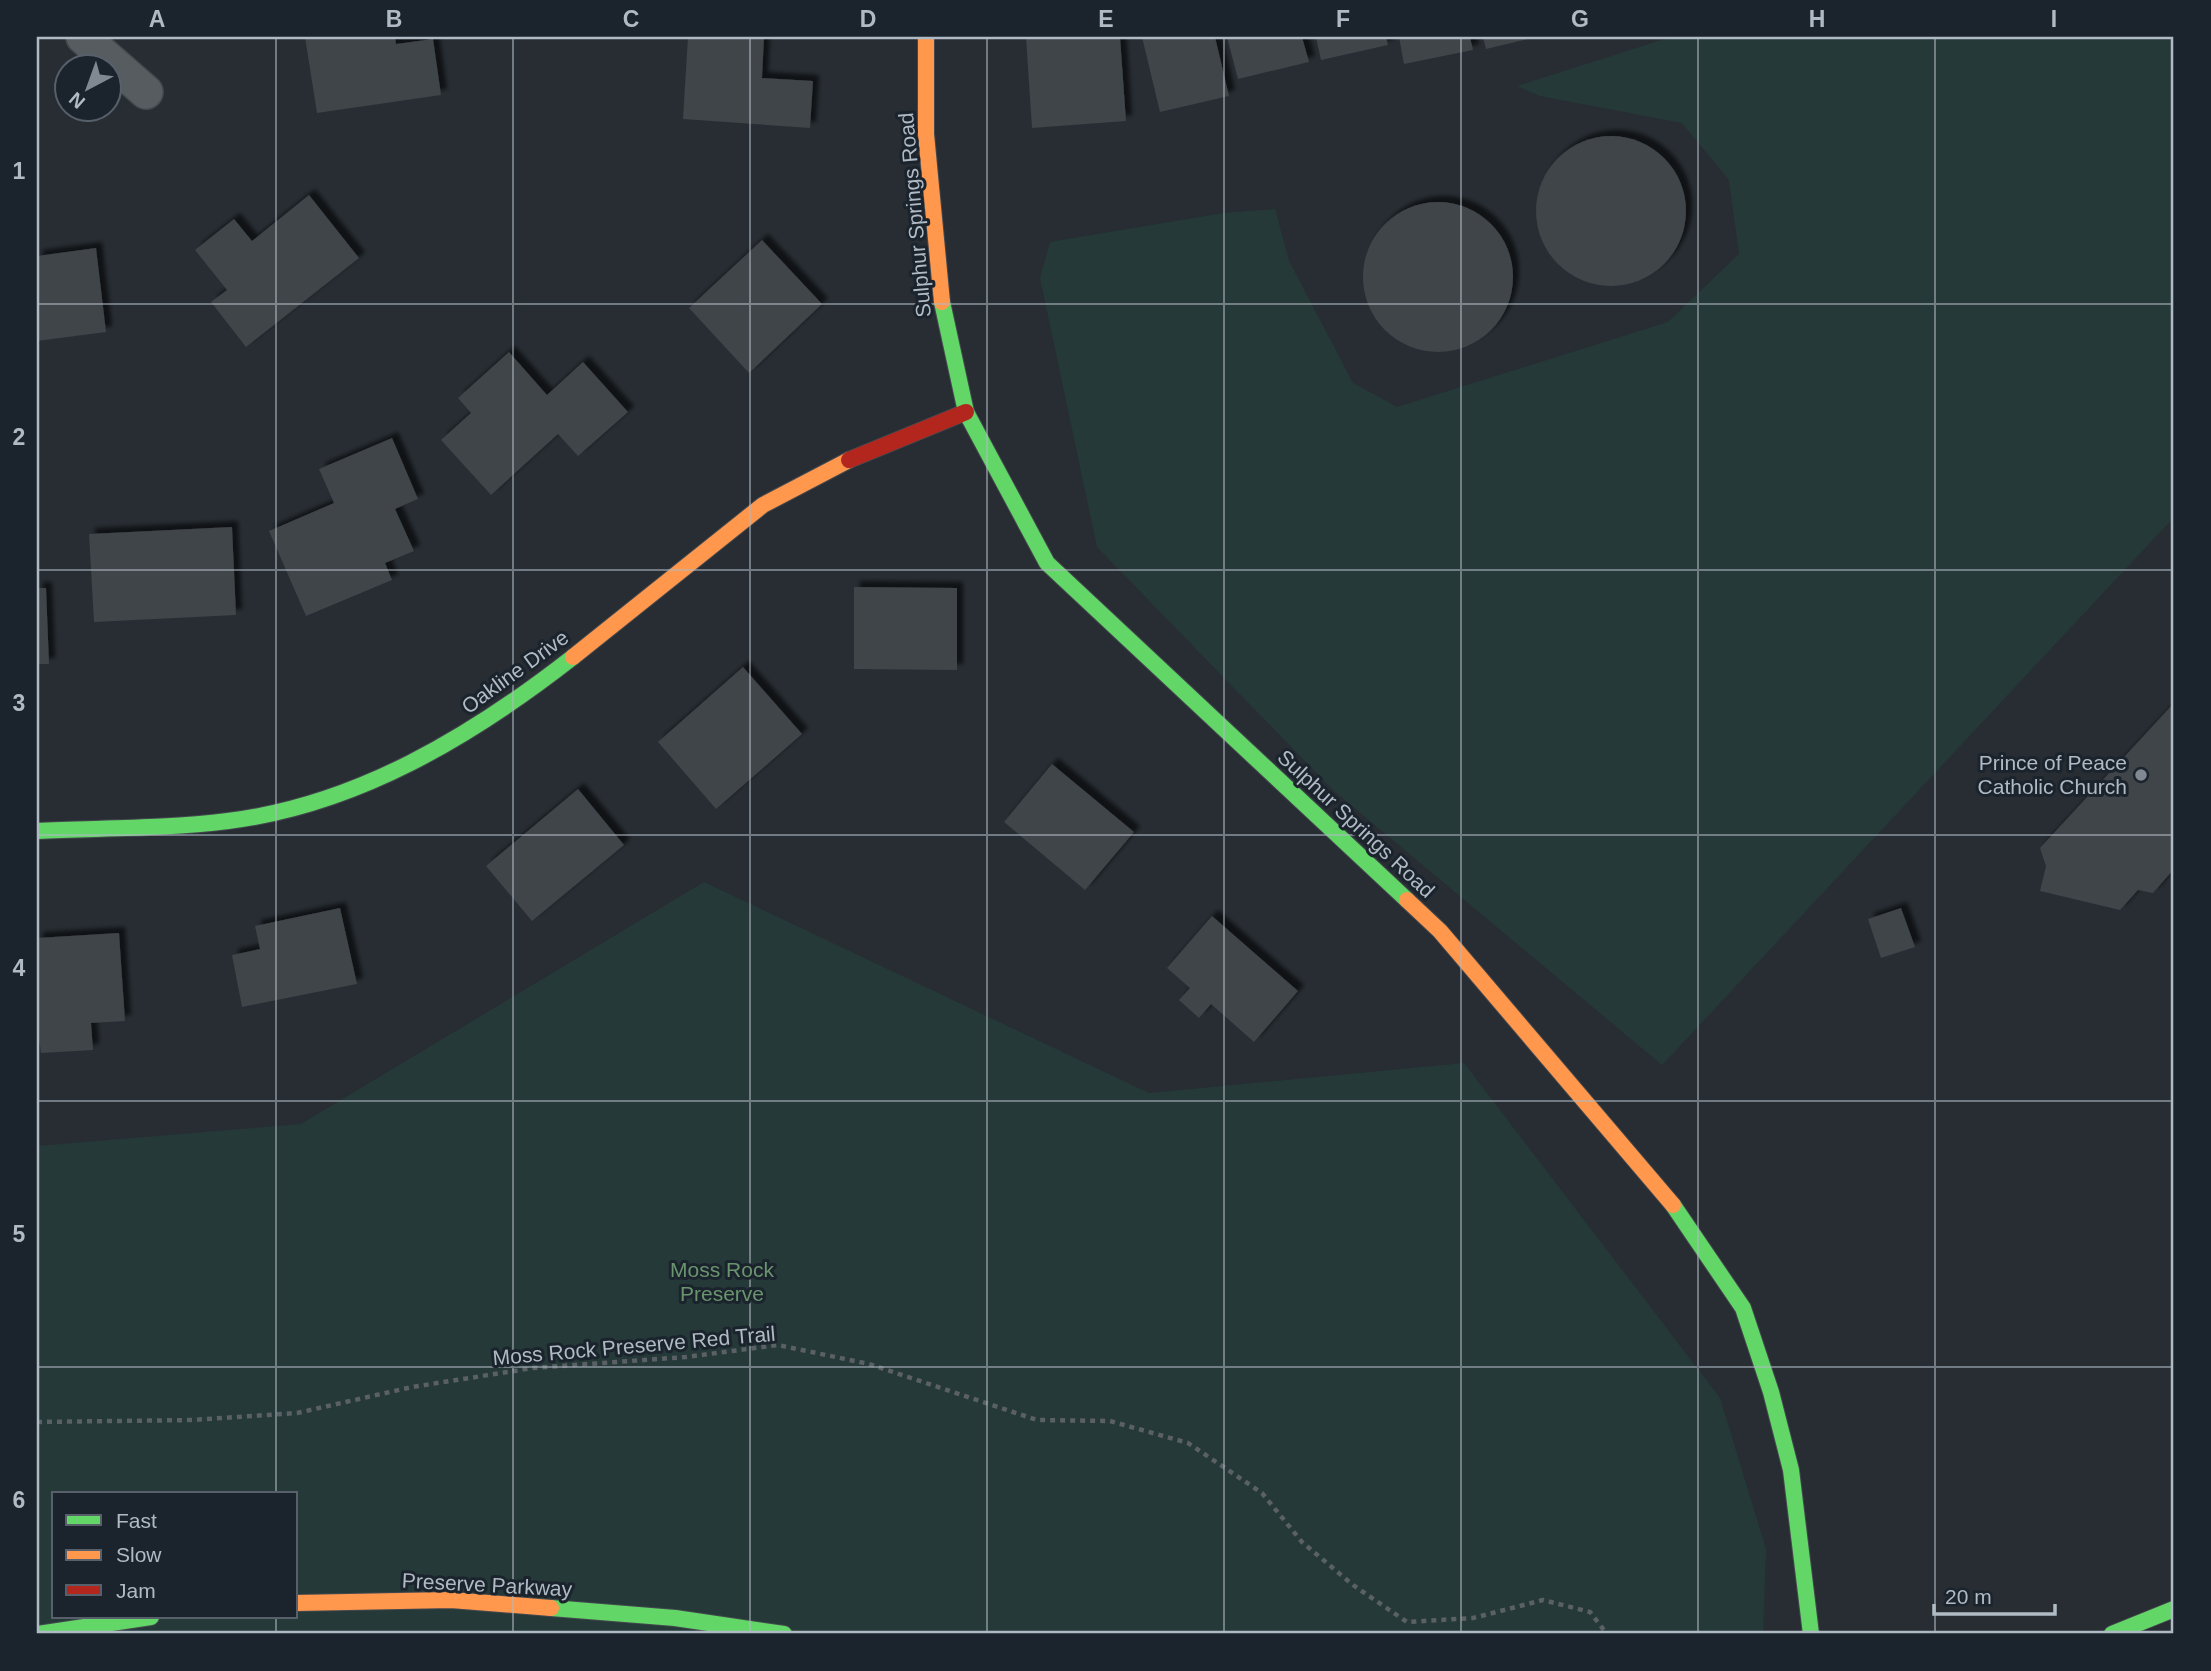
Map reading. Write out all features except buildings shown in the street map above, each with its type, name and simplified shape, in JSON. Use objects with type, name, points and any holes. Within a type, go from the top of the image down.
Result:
[{"type":"street","points":[[83,37],[146,92]]},
{"type":"street","name":"Sulphur Springs Road","points":[[926,37],[926,134],[934,238],[944,319],[966,412],[1047,563],[1440,931],[1686,1220],[1743,1308],[1771,1392],[1791,1470],[1811,1634]]},
{"type":"street","name":"Oakline Drive","points":[[37,831],[228,821],[306,803],[366,783],[424,758],[492,717],[537,684],[763,505],[856,457],[966,412]]},
{"type":"street","name":"Preserve Parkway","points":[[298,1602],[451,1600],[676,1618],[784,1634]]},
{"type":"street","points":[[2112,1634],[2174,1609]]},
{"type":"street","points":[[38,1634],[145,1618]]},
{"type":"street","name":"Preserve Parkway","points":[[676,1618],[737,1634]]},
{"type":"path","name":"Moss Rock Preserve Red Trail","points":[[37,1422],[192,1420],[297,1413],[412,1387],[533,1368],[686,1357],[778,1345],[869,1364],[1037,1420],[1110,1421],[1188,1443],[1262,1493],[1302,1542],[1353,1585],[1407,1622],[1473,1618],[1543,1600],[1590,1612],[1606,1634]]},
{"type":"green space","points":[[1671,37],[2174,37],[2174,517],[1662,1065],[1334,791],[1097,547],[1040,278],[1050,242],[1224,213],[1275,209],[1289,261],[1353,383],[1397,407],[1668,322],[1739,254],[1729,180],[1682,123],[1540,96],[1517,86]]},
{"type":"green space","name":"Moss Rock Preserve","points":[[704,882],[1149,1093],[1464,1063],[1720,1398],[1766,1549],[1763,1634],[37,1634],[37,1146],[301,1124]]},
{"type":"traffic: fast","points":[[942,302],[966,412],[1047,563],[1407,900]]},
{"type":"traffic: fast","points":[[37,831],[204,824],[276,813],[322,800],[411,763],[495,714],[573,657]]},
{"type":"traffic: fast","points":[[1673,1205],[1743,1308],[1771,1392],[1791,1470],[1811,1634]]},
{"type":"traffic: fast","points":[[551,1608],[675,1618],[784,1634]]},
{"type":"traffic: fast","points":[[2112,1634],[2174,1609]]},
{"type":"traffic: fast","points":[[38,1634],[144,1618]]},
{"type":"traffic: slow","points":[[926,37],[926,134],[942,302]]},
{"type":"traffic: slow","points":[[573,657],[763,505],[849,460]]},
{"type":"traffic: slow","points":[[1407,900],[1440,931],[1673,1205]]},
{"type":"traffic: slow","points":[[298,1603],[451,1600],[551,1608]]},
{"type":"traffic: jam","points":[[849,460],[966,412]]},
{"type":"place","name":"Prince of Peace Catholic Church","points":[[2141,775]]}]
